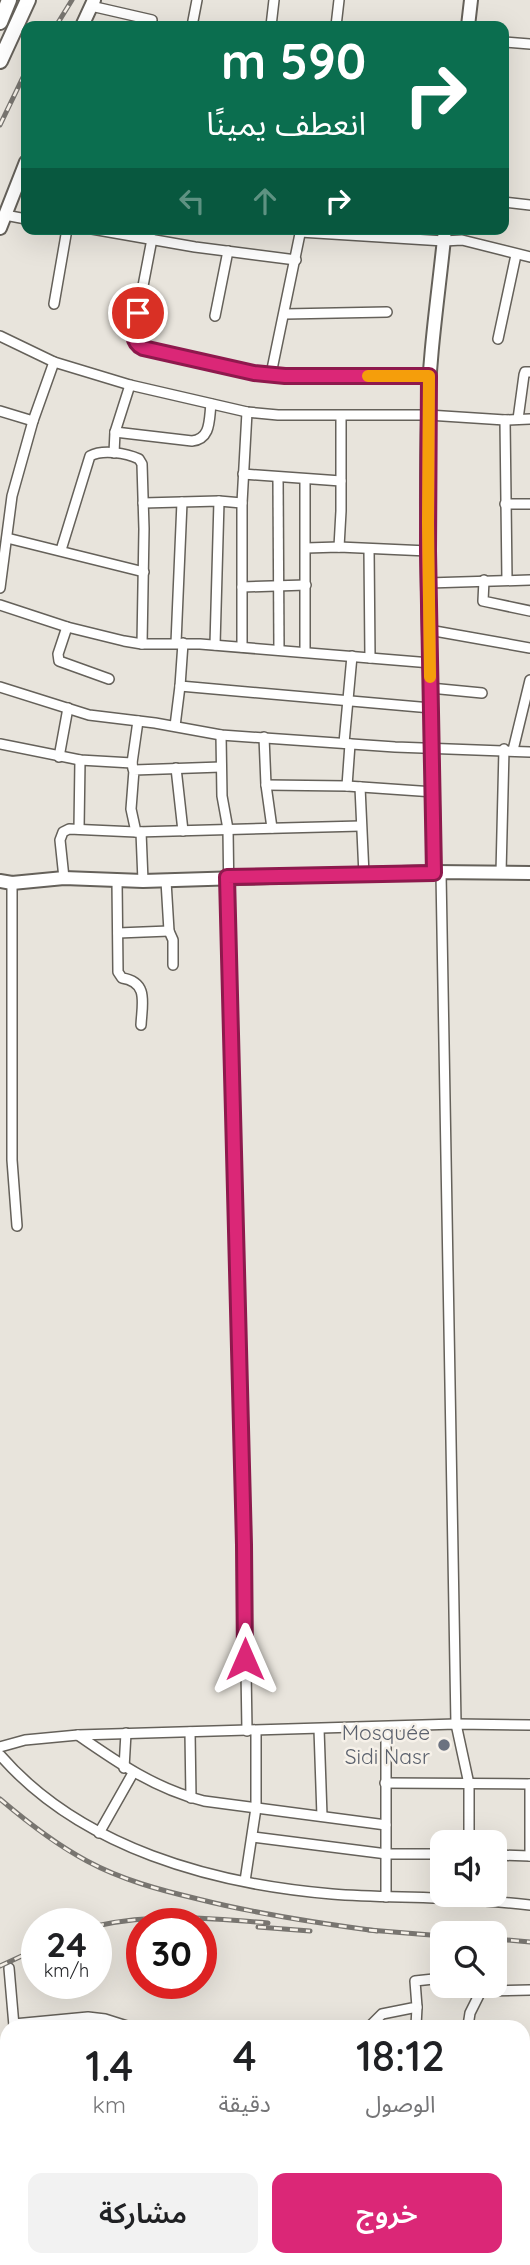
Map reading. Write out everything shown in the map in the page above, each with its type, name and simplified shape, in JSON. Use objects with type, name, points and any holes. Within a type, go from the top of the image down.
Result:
[{"type":"main road","points":[[0,22],[9,0]]},
{"type":"main road","points":[[0,61],[28,0]]},
{"type":"street","points":[[193,21],[197,0]]},
{"type":"street","points":[[272,21],[274,0]]},
{"type":"street","points":[[337,21],[339,0]]},
{"type":"street","points":[[469,21],[471,0]]},
{"type":"street","points":[[84,21],[92,3],[152,20]]},
{"type":"street","points":[[509,42],[530,44]]},
{"type":"street","points":[[0,228],[21,175]]},
{"type":"street","points":[[509,203],[530,205]]},
{"type":"street","points":[[5,215],[21,218]]},
{"type":"street","points":[[54,304],[66,235]]},
{"type":"street","points":[[137,235],[296,260]]},
{"type":"street","points":[[271,374],[300,235]]},
{"type":"street","points":[[469,1830],[469,1784],[456,1724],[438,873],[430,688],[429,376],[445,235],[530,257]]},
{"type":"street","points":[[152,239],[133,338],[136,344],[143,348],[254,373],[285,376],[429,376]]},
{"type":"street","points":[[215,316],[228,251]]},
{"type":"street","points":[[498,339],[516,255]]},
{"type":"street","points":[[285,314],[387,312]]},
{"type":"street","points":[[0,336],[54,362],[130,385],[247,412],[278,415],[428,415],[530,419]]},
{"type":"street","points":[[0,588],[12,496],[33,421],[54,362]]},
{"type":"street","points":[[518,419],[524,375],[525,372],[530,372]]},
{"type":"street","points":[[114,453],[115,432],[130,385]]},
{"type":"street","points":[[115,432],[201,440],[206,434],[211,404]]},
{"type":"street","points":[[0,411],[33,421]]},
{"type":"street","points":[[242,647],[242,503],[247,412]]},
{"type":"street","points":[[339,547],[341,415]]},
{"type":"street","points":[[505,420],[507,580]]},
{"type":"street","points":[[61,551],[90,456],[96,453],[114,453],[139,459],[142,464],[143,503],[142,644]]},
{"type":"street","points":[[243,474],[341,481]]},
{"type":"street","points":[[278,478],[279,650]]},
{"type":"street","points":[[305,480],[305,652]]},
{"type":"street","points":[[215,645],[219,501]]},
{"type":"street","points":[[175,726],[180,686],[182,502]]},
{"type":"street","points":[[143,503],[242,503]]},
{"type":"street","points":[[506,504],[530,504]]},
{"type":"street","points":[[7,538],[144,572]]},
{"type":"street","points":[[306,548],[428,551]]},
{"type":"street","points":[[369,549],[370,658]]},
{"type":"street","points":[[484,580],[482,601],[530,611]]},
{"type":"street","points":[[428,583],[530,580]]},
{"type":"street","points":[[242,587],[306,585]]},
{"type":"street","points":[[0,605],[67,628],[142,644],[215,645],[430,663]]},
{"type":"street","points":[[67,628],[58,654],[59,661],[109,678]]},
{"type":"street","points":[[429,630],[530,648]]},
{"type":"street","points":[[347,786],[352,656]]},
{"type":"street","points":[[501,873],[509,750],[530,680]]},
{"type":"street","points":[[180,686],[431,708]]},
{"type":"street","points":[[0,687],[112,719],[175,726],[221,735],[433,749],[530,752]]},
{"type":"street","points":[[430,688],[482,693]]},
{"type":"street","points":[[59,757],[68,708]]},
{"type":"street","points":[[138,721],[131,808],[139,832],[143,881]]},
{"type":"street","points":[[221,735],[222,796],[228,829],[244,1545],[256,1808],[245,1881]]},
{"type":"street","points":[[264,737],[266,785],[272,828]]},
{"type":"street","points":[[0,744],[59,757],[133,767],[221,767]]},
{"type":"street","points":[[79,829],[80,760]]},
{"type":"street","points":[[176,768],[183,831]]},
{"type":"street","points":[[266,785],[347,786],[434,792]]},
{"type":"street","points":[[360,787],[363,875]]},
{"type":"street","points":[[64,878],[60,840],[63,832],[69,829],[139,832],[361,826]]},
{"type":"street","points":[[17,1226],[12,1160],[6,882],[64,878],[166,881],[227,877],[530,873]]},
{"type":"street","points":[[117,881],[118,972],[122,978],[137,984],[141,992],[141,1025]]},
{"type":"street","points":[[166,881],[173,965]]},
{"type":"street","points":[[118,933],[169,931]]},
{"type":"street","points":[[0,1747],[25,1740],[126,1733],[456,1724],[530,1725]]},
{"type":"street","points":[[386,1727],[386,1897]]},
{"type":"street","points":[[319,1729],[322,1816]]},
{"type":"street","points":[[190,1732],[191,1798]]},
{"type":"street","points":[[99,1833],[129,1770],[126,1733]]},
{"type":"street","points":[[78,1735],[129,1770],[191,1798],[386,1825]]},
{"type":"street","points":[[0,1755],[30,1786],[99,1833],[131,1848],[183,1866],[245,1881],[333,1894],[430,1897]]},
{"type":"street","points":[[385,1783],[530,1784],[530,1856],[507,1855]]},
{"type":"street","points":[[253,1837],[387,1854],[430,1854]]},
{"type":"street","points":[[507,1902],[530,1905]]},
{"type":"street","points":[[9,1968],[14,2020]]},
{"type":"street","points":[[416,2020],[415,1981],[430,1979]]},
{"type":"street","points":[[507,1990],[530,1990]]},
{"type":"street","points":[[469,2020],[478,1998]]},
{"type":"street","points":[[376,2020],[382,2014],[416,2007]]},
{"type":"street","points":[[60,2020],[88,2017],[108,2020]]},
{"type":"railway","points":[[59,21],[72,0]]},
{"type":"railway","points":[[0,125],[21,81]]},
{"type":"railway","points":[[0,1799],[64,1847],[100,1868],[127,1879],[242,1909],[377,1931]]},
{"type":"railway","points":[[112,1923],[139,1919],[204,1918],[268,1923]]},
{"type":"railway","points":[[258,1927],[310,1931]]},
{"type":"railway","points":[[369,1930],[430,1935]]},
{"type":"railway","points":[[507,1940],[530,1942]]},
{"type":"railway","points":[[0,1966],[21,1956]]},
{"type":"slow traffic","points":[[368,376],[429,376],[430,677]]},
{"type":"place","name":"Mosquée Sidi Nasr","points":[[444,1745]]},
{"type":"route","points":[[138,313],[133,338],[136,344],[143,348],[254,373],[285,376],[429,376],[428,551],[434,873],[227,877],[245,1659]]}]
